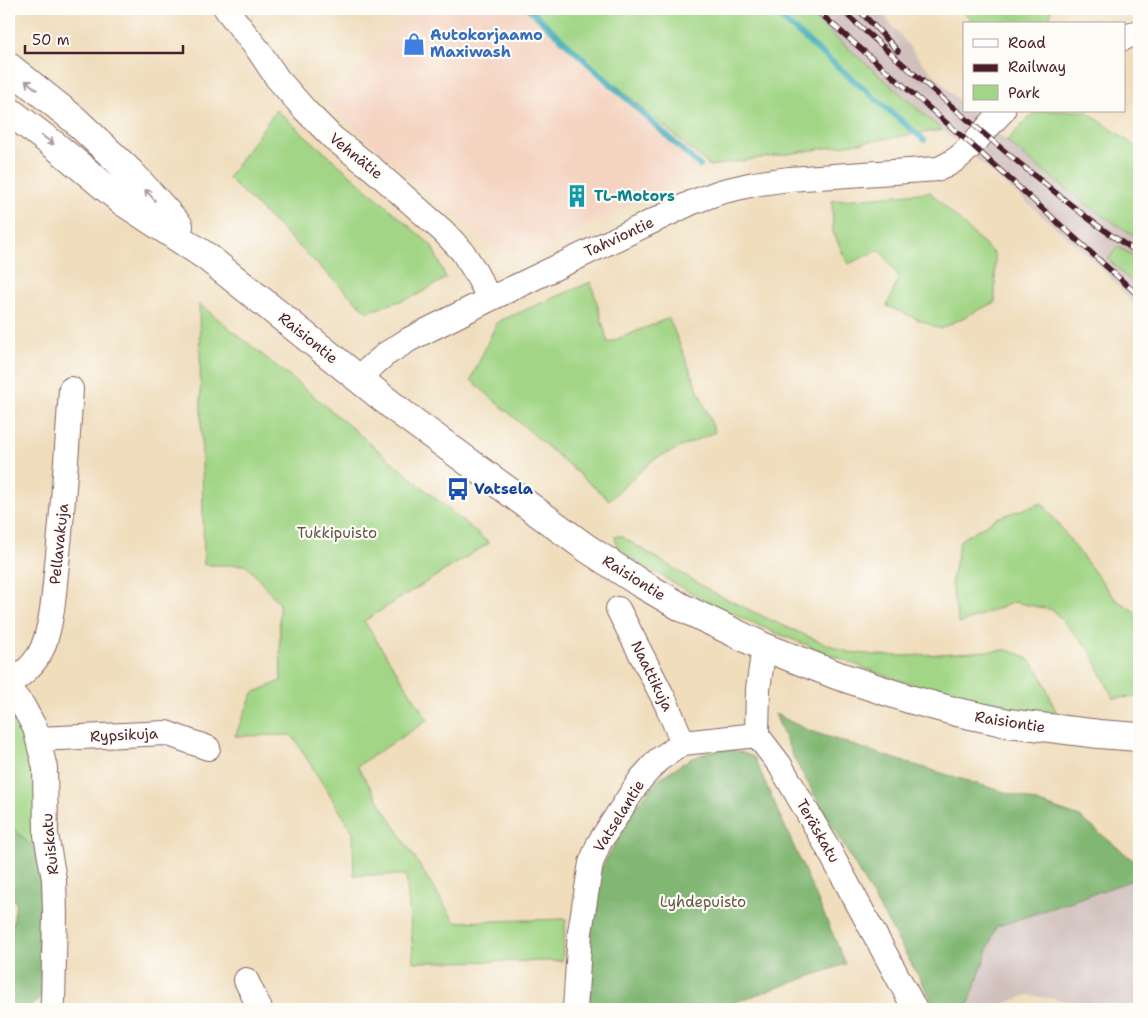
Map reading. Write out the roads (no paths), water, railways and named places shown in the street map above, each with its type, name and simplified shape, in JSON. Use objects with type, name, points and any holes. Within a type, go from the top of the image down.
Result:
[{"type":"main road","name":"Raisiontie","points":[[9,67],[75,120],[131,173],[207,257]]},
{"type":"main road","name":"Raisiontie","points":[[9,110],[122,201],[207,257],[399,411],[585,547],[640,583],[684,608],[764,647],[839,676],[909,699],[956,712],[1008,723],[1139,737]]},
{"type":"street","name":"Vehnätie","points":[[226,9],[278,78],[305,110],[333,138],[374,169],[443,231],[462,251],[490,299]]},
{"type":"street","points":[[1126,37],[1139,32]]},
{"type":"street","name":"Tahviontie","points":[[358,378],[386,354],[410,339],[693,202],[720,192],[754,184],[789,179],[938,169],[960,157],[1001,112]]},
{"type":"street","name":"Pellavakuja","points":[[9,684],[29,669],[40,653],[52,611],[63,518],[71,389]]},
{"type":"street","name":"Naattikuja","points":[[618,609],[666,703],[683,743]]},
{"type":"street","points":[[757,735],[758,688],[764,647]]},
{"type":"street","name":"Ruiskatu","points":[[9,689],[35,728],[45,768],[46,835],[54,879],[55,914],[53,1003],[51,1009]]},
{"type":"street","name":"Rypsikuja","points":[[38,739],[166,733],[208,748]]},
{"type":"street","name":"Vatselantie","points":[[575,1009],[580,932],[591,863],[599,843],[640,780],[658,760],[683,743],[757,735]]},
{"type":"street","name":"Teräskatu","points":[[757,735],[780,765],[824,841],[915,1009]]},
{"type":"street","points":[[246,980],[260,1009]]},
{"type":"waterway","points":[[529,9],[700,166]]},
{"type":"waterway","points":[[770,9],[924,140]]},
{"type":"railway","points":[[815,9],[972,145],[1139,296]]},
{"type":"railway","points":[[840,9],[1030,172],[1097,225],[1139,253]]},
{"type":"railway","points":[[858,9],[898,51]]},
{"type":"place","name":"Autokorjaamo Maxiwash","points":[[414,44]]},
{"type":"place","name":"TL-Motors","points":[[577,196]]},
{"type":"place","name":"Vatsela","points":[[458,489]]},
{"type":"park label","name":"Tukkipuisto","points":[[337,533]]},
{"type":"park label","name":"Lyhdepuisto","points":[[703,902]]}]
